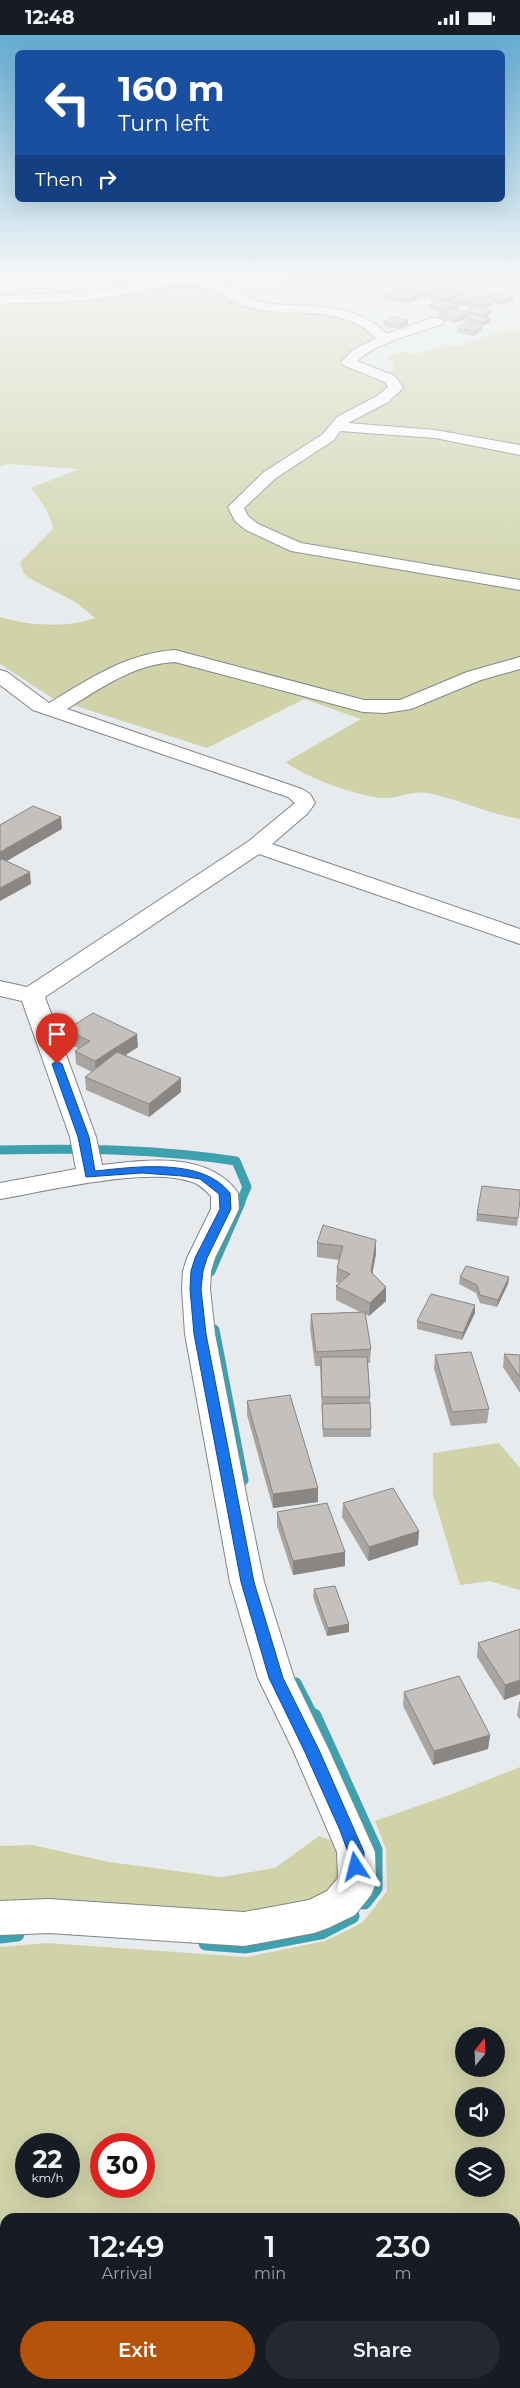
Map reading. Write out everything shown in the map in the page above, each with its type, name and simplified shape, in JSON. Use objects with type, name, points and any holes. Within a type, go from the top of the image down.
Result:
[{"type":"street","points":[[393,383],[396,387],[390,393],[344,416],[329,437],[270,475],[236,507],[241,519],[252,527],[296,547],[520,585]]},
{"type":"street","points":[[336,426],[435,434],[520,450]]},
{"type":"street","points":[[52,710],[138,662],[161,655],[175,656],[363,706],[386,707],[404,705],[474,676],[520,663]]},
{"type":"street","points":[[0,676],[40,706],[296,793],[305,803],[301,809],[257,846],[32,995],[13,993],[0,988]]},
{"type":"street","points":[[257,846],[520,937]]},
{"type":"street","points":[[32,995],[83,1137],[90,1175]]},
{"type":"street","points":[[0,1191],[90,1175],[142,1170],[182,1172],[204,1177],[224,1193],[225,1209],[201,1258],[197,1271],[196,1289],[200,1334],[231,1499],[248,1582],[276,1678],[312,1750],[353,1844],[356,1852],[357,1883],[340,1903],[314,1916],[244,1929],[49,1916],[0,1918]]},
{"type":"green space","points":[[0,383],[520,383],[520,819],[421,792],[388,798],[359,794],[331,785],[294,768],[286,762],[361,719],[304,699],[207,748],[54,699],[0,664],[0,617],[21,622],[54,625],[76,623],[95,618],[77,603],[29,578],[24,574],[20,562],[53,529],[48,513],[31,488],[79,469],[9,464],[0,466]]},
{"type":"green space","points":[[499,1443],[520,1468],[520,1590],[490,1581],[460,1585],[433,1495],[433,1453]]},
{"type":"green space","points":[[520,1767],[520,2213],[0,2213],[0,1947],[47,1943],[247,1957],[325,1941],[362,1923],[387,1891],[386,1849],[375,1821],[452,1794]]},
{"type":"green space","points":[[319,1836],[333,1841],[350,1853],[336,1898],[244,1923],[0,1913],[0,1846],[32,1845],[109,1862],[221,1877],[275,1868]]},
{"type":"building","points":[[33,806],[61,817],[0,852],[0,825]]},
{"type":"building","points":[[2,859],[30,872],[0,888],[0,860]]},
{"type":"building","points":[[93,1013],[137,1034],[95,1061],[75,1051],[90,1041],[66,1030]]},
{"type":"building","points":[[117,1052],[181,1078],[149,1104],[85,1077]]},
{"type":"building","points":[[482,1186],[520,1190],[518,1218],[477,1214]]},
{"type":"building","points":[[323,1225],[376,1240],[371,1272],[386,1287],[370,1303],[336,1286],[350,1274],[337,1268],[343,1246],[317,1243]]},
{"type":"building","points":[[466,1266],[509,1277],[498,1300],[480,1295],[477,1285],[460,1277]]},
{"type":"building","points":[[431,1294],[475,1305],[463,1333],[417,1321]]},
{"type":"building","points":[[365,1312],[371,1349],[316,1352],[311,1314]]},
{"type":"building","points":[[471,1352],[489,1409],[452,1412],[435,1355]]},
{"type":"building","points":[[504,1354],[520,1355],[520,1377]]},
{"type":"building","points":[[321,1357],[367,1357],[370,1397],[322,1397]]},
{"type":"building","points":[[290,1395],[318,1488],[273,1494],[247,1401]]},
{"type":"building","points":[[370,1403],[371,1429],[323,1429],[322,1404]]},
{"type":"building","points":[[393,1488],[419,1531],[369,1547],[343,1503]]},
{"type":"building","points":[[327,1503],[345,1552],[293,1561],[277,1512]]},
{"type":"building","points":[[335,1586],[349,1624],[328,1628],[314,1589]]},
{"type":"building","points":[[520,1629],[520,1680],[505,1685],[478,1643]]},
{"type":"building","points":[[459,1676],[490,1735],[434,1751],[404,1692]]},
{"type":"waterway","points":[[0,1150],[118,1150],[236,1161],[247,1187],[240,1203]]},
{"type":"waterway","points":[[210,1271],[240,1202]]},
{"type":"waterway","points":[[214,1330],[243,1480]]},
{"type":"waterway","points":[[296,1683],[314,1718]]},
{"type":"waterway","points":[[314,1716],[375,1850],[375,1888],[364,1902]]},
{"type":"waterway","points":[[206,1943],[246,1946],[321,1932],[352,1916]]},
{"type":"waterway","points":[[0,1936],[17,1934]]},
{"type":"route","points":[[57,1064],[83,1137],[90,1175],[142,1170],[182,1172],[204,1177],[224,1193],[225,1209],[201,1258],[197,1271],[196,1289],[200,1334],[231,1499],[248,1582],[276,1678],[312,1750],[347,1828],[356,1852],[356,1867]]}]
